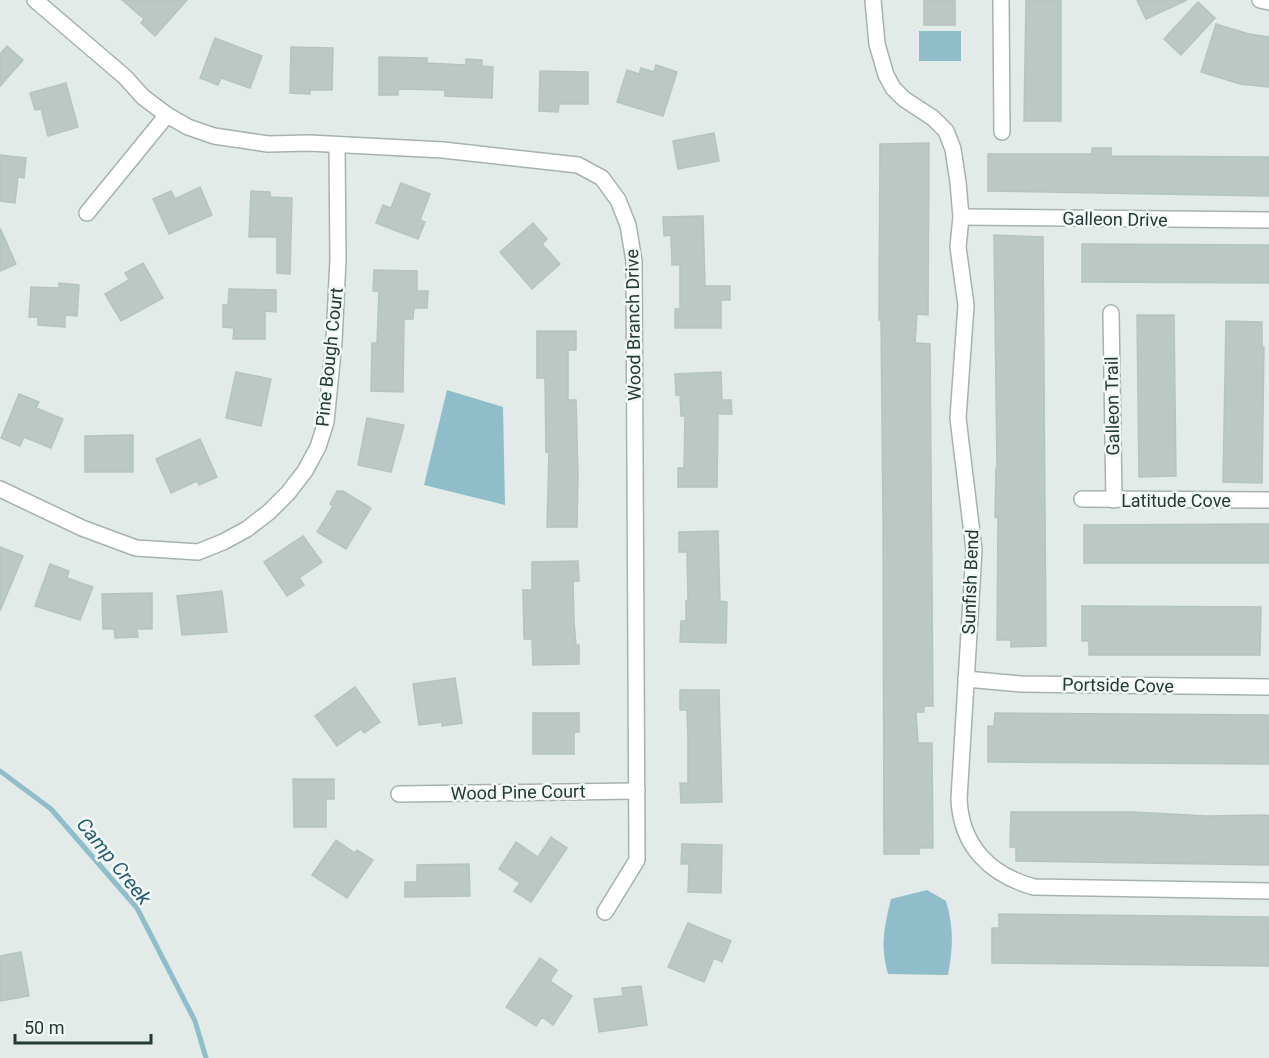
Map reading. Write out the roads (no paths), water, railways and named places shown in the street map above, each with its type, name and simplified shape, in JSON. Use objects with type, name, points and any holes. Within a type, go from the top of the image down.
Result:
[{"type":"street","name":"Wood Branch Drive","points":[[34,0],[124,77],[143,97],[188,127],[241,141],[268,144],[443,150],[578,165],[602,178],[618,200],[628,225],[633,261],[637,860],[605,912]]},
{"type":"street","name":"Sunfish Bend","points":[[873,0],[877,44],[889,81],[904,99],[940,124],[950,140],[958,182],[961,217],[958,247],[966,305],[958,418],[974,550],[959,799],[962,825],[971,844],[984,860],[1003,875],[1023,884],[1048,888],[1269,891]]},
{"type":"street","points":[[1001,0],[1002,132]]},
{"type":"street","points":[[1260,0],[1269,2]]},
{"type":"street","points":[[87,213],[167,115]]},
{"type":"street","name":"Pine Bough Court","points":[[0,489],[82,528],[136,548],[198,552],[224,542],[247,529],[288,493],[318,447],[326,422],[334,340],[337,271],[337,145]]},
{"type":"street","name":"Galleon Drive","points":[[961,217],[1269,220]]},
{"type":"street","name":"Galleon Trail","points":[[1111,313],[1114,500]]},
{"type":"street","name":"Latitude Cove","points":[[1082,499],[1269,501]]},
{"type":"street","name":"Portside Cove","points":[[966,679],[1021,684],[1269,687]]},
{"type":"street","name":"Wood Pine Court","points":[[399,794],[636,791]]},
{"type":"water","points":[[919,31],[961,31],[961,61],[919,61]]},
{"type":"water","points":[[447,390],[503,407],[505,505],[424,485]]},
{"type":"water","points":[[927,890],[946,901],[949,911],[952,938],[948,975],[888,974],[884,954],[884,936],[891,899]]},
{"type":"waterway","name":"Camp Creek","points":[[0,771],[51,809],[137,908],[195,1021],[206,1058]]}]
